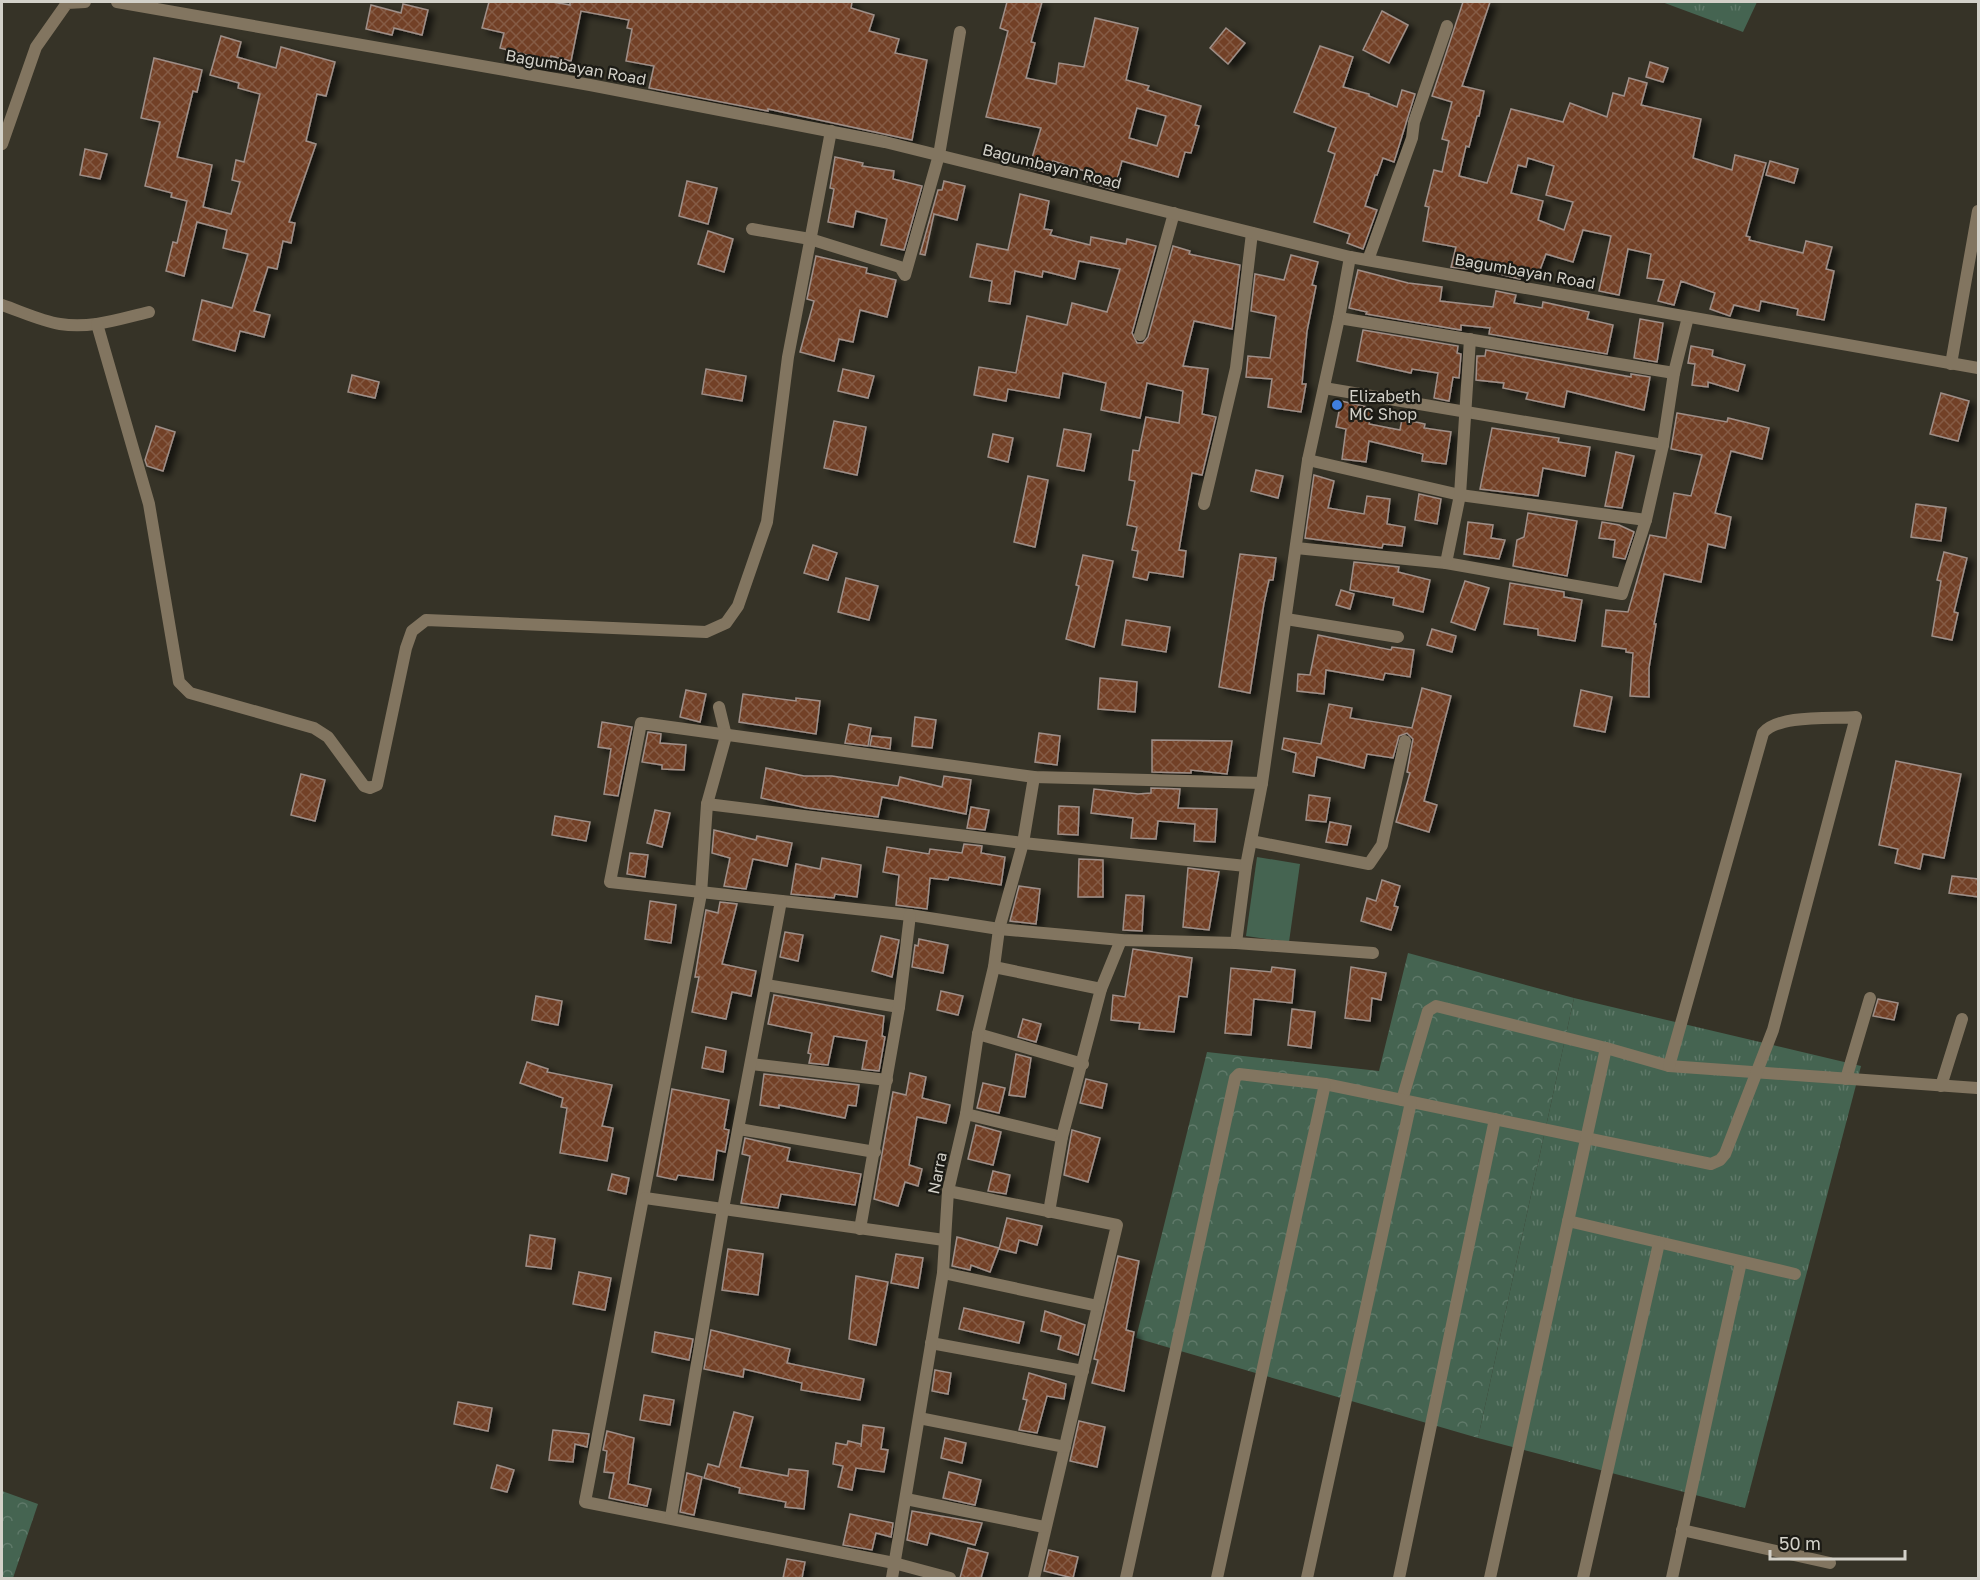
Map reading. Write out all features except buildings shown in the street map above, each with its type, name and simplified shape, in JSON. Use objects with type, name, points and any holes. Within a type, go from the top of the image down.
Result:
[{"type":"street","points":[[2,144],[36,47],[67,3],[85,2]]},
{"type":"street","name":"Bagumbayan Road","points":[[117,2],[831,132],[939,155],[1350,257],[1978,368]]},
{"type":"street","points":[[1368,260],[1412,138],[1414,122],[1447,26]]},
{"type":"street","points":[[752,229],[810,239],[900,267],[905,275],[939,155],[960,32]]},
{"type":"street","points":[[97,324],[149,504],[179,682],[190,693],[314,728],[328,737],[364,786],[370,788],[377,785],[406,648],[412,631],[426,620],[706,632],[726,623],[738,606],[767,522],[788,357],[831,132]]},
{"type":"street","points":[[1951,364],[1978,211]]},
{"type":"street","points":[[1140,335],[1174,213]]},
{"type":"street","points":[[1204,504],[1236,368],[1252,233]]},
{"type":"street","points":[[1236,943],[1246,866],[1262,783],[1308,460],[1350,257]]},
{"type":"street","points":[[2,304],[58,324],[97,324],[149,312]]},
{"type":"street","points":[[1296,548],[1446,563],[1622,594],[1646,520],[1664,445],[1674,374],[1688,317]]},
{"type":"street","points":[[1339,318],[1674,374]]},
{"type":"street","points":[[1446,563],[1460,495],[1470,339]]},
{"type":"street","points":[[1324,388],[1664,445]]},
{"type":"street","points":[[1308,460],[1460,495],[1646,520]]},
{"type":"street","points":[[1286,619],[1398,637]]},
{"type":"street","points":[[719,707],[726,736],[707,804],[701,894],[645,1198],[585,1502],[894,1563],[950,1578]]},
{"type":"street","points":[[1126,1578],[1235,1078],[1239,1074],[1325,1084],[1711,1164],[1720,1160],[1725,1154],[1773,1030],[1856,717],[1782,721],[1768,727],[1763,733],[1669,1066]]},
{"type":"street","points":[[1262,783],[1034,777],[641,723],[610,882],[701,894],[910,915],[999,929],[1121,940],[1236,943],[1373,953]]},
{"type":"street","points":[[1251,841],[1369,864],[1382,845],[1405,741]]},
{"type":"street","name":"Narra","points":[[892,1578],[944,1273],[948,1191],[966,1114],[978,1034],[994,967],[999,929],[1023,843],[1034,777]]},
{"type":"street","points":[[707,804],[1023,843],[1246,866]]},
{"type":"street","points":[[670,1517],[723,1209],[781,901]]},
{"type":"street","points":[[860,1229],[899,1007],[910,915]]},
{"type":"street","points":[[1049,1212],[1062,1137],[1101,989],[1121,940]]},
{"type":"street","points":[[994,967],[1101,989]]},
{"type":"street","points":[[766,985],[899,1007]]},
{"type":"street","points":[[1846,1079],[1870,998]]},
{"type":"street","points":[[1307,1578],[1406,1101],[1428,1011],[1436,1006],[1669,1066],[1977,1088]]},
{"type":"street","points":[[1941,1086],[1962,1019]]},
{"type":"street","points":[[978,1034],[1083,1064]]},
{"type":"street","points":[[1490,1578],[1606,1048]]},
{"type":"street","points":[[751,1064],[886,1080]]},
{"type":"street","points":[[1217,1578],[1325,1084]]},
{"type":"street","points":[[966,1114],[1062,1137]]},
{"type":"street","points":[[1399,1578],[1495,1119]]},
{"type":"street","points":[[739,1129],[875,1152]]},
{"type":"street","points":[[948,1191],[1117,1225],[1065,1448],[1044,1527],[1034,1578]]},
{"type":"street","points":[[645,1198],[944,1240]]},
{"type":"street","points":[[1568,1221],[1795,1274]]},
{"type":"street","points":[[1582,1578],[1659,1243]]},
{"type":"street","points":[[1672,1578],[1741,1262]]},
{"type":"street","points":[[944,1273],[1098,1306]]},
{"type":"street","points":[[931,1343],[1083,1371]]},
{"type":"street","points":[[919,1418],[1065,1448]]},
{"type":"street","points":[[906,1499],[1044,1527]]},
{"type":"street","points":[[1682,1530],[1830,1563]]},
{"type":"green space","points":[[1662,2],[1757,2],[1743,32]]},
{"type":"green space","points":[[1257,857],[1300,864],[1289,942],[1246,936]]},
{"type":"green space","points":[[1408,953],[1574,998],[1478,1438],[1136,1338],[1207,1052],[1379,1071]]},
{"type":"green space","points":[[1574,998],[1861,1066],[1745,1508],[1478,1438]]},
{"type":"green space","points":[[2,1491],[38,1504],[13,1578],[2,1578]]},
{"type":"place","name":"Elizabeth MC Shop","points":[[1337,405]]}]
